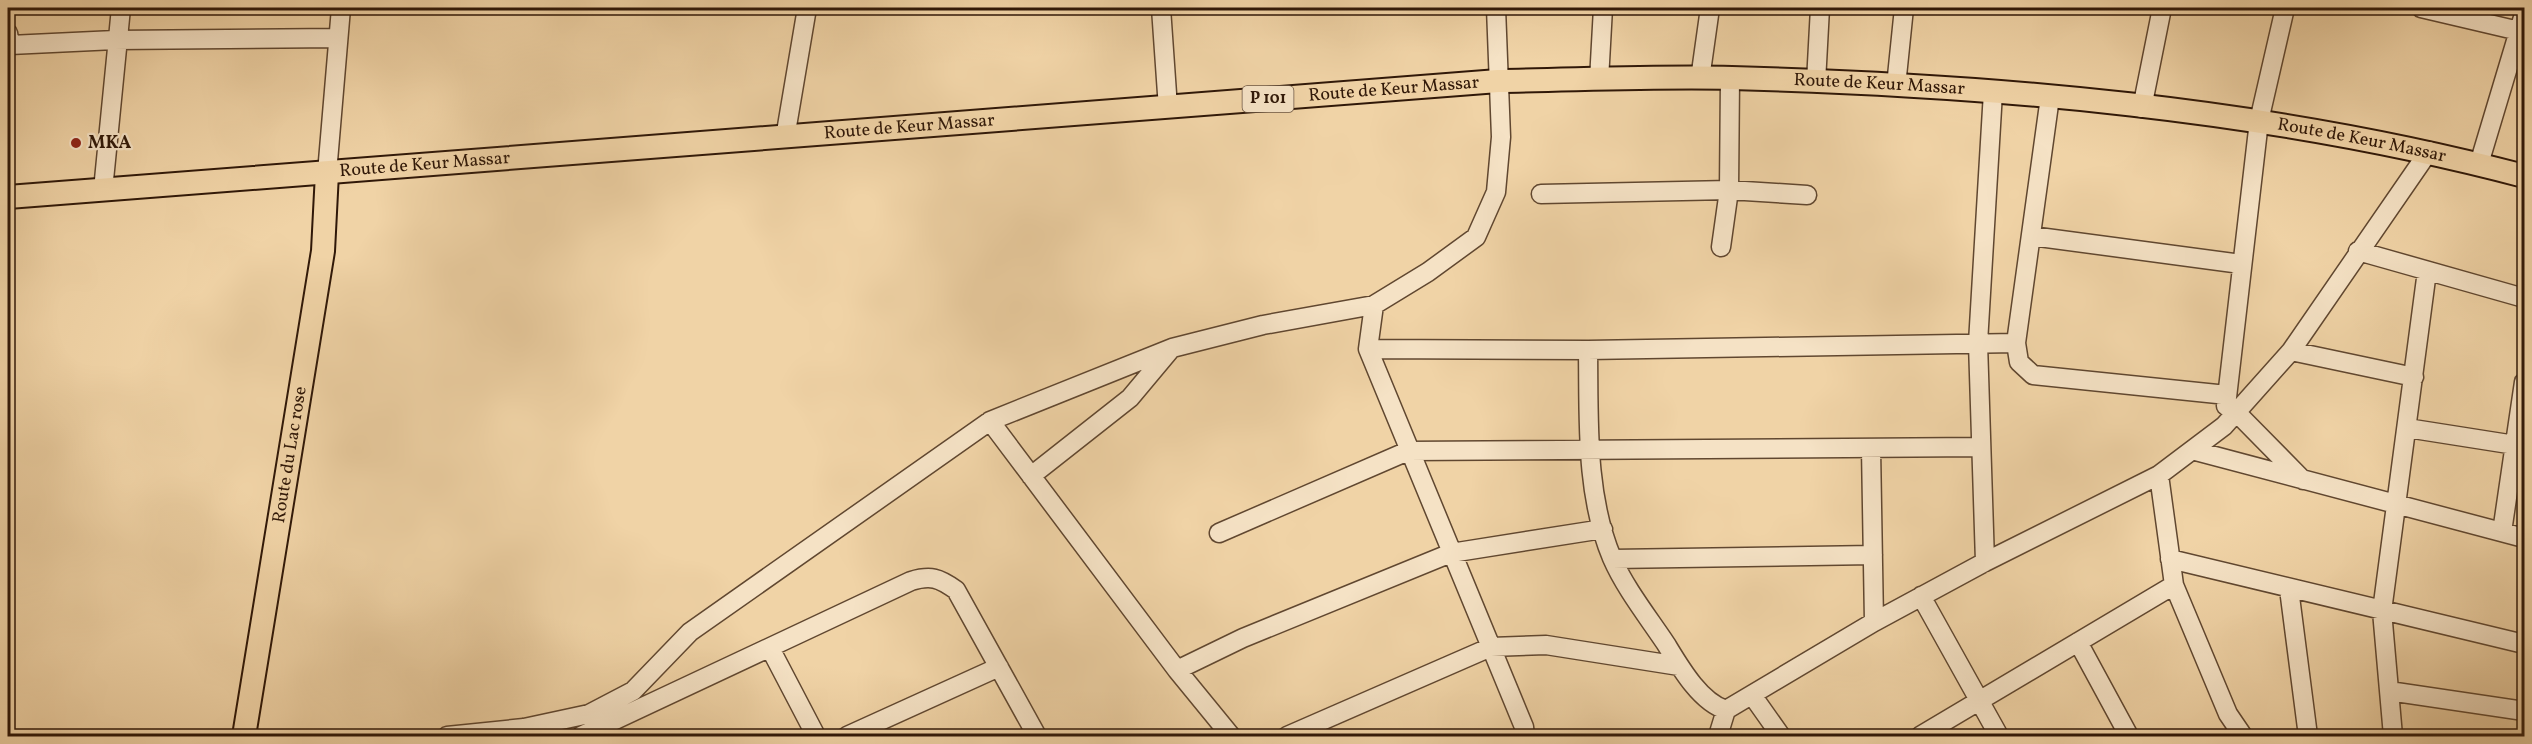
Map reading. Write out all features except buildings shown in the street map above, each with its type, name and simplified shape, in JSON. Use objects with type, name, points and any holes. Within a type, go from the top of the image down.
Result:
[{"type":"main road","name":"Route de Keur Massar","points":[[8,197],[1498,81],[1730,78],[1993,92],[2259,121],[2428,151],[2524,176]]},
{"type":"main road","name":"Route du Lac rose","points":[[244,736],[322,251],[327,173]]},
{"type":"street","points":[[103,190],[116,40],[121,8]]},
{"type":"street","points":[[327,173],[340,8]]},
{"type":"street","points":[[785,138],[807,8]]},
{"type":"street","points":[[1161,8],[1168,108]]},
{"type":"street","points":[[447,736],[524,728],[589,714],[633,691],[690,632],[990,421],[1172,348],[1263,325],[1374,305],[1428,272],[1476,237],[1496,192],[1500,137],[1496,8]]},
{"type":"street","points":[[1599,80],[1603,8]]},
{"type":"street","points":[[1700,79],[1710,8]]},
{"type":"street","points":[[1816,82],[1820,8]]},
{"type":"street","points":[[1896,86],[1904,8]]},
{"type":"street","points":[[2142,108],[2162,8]]},
{"type":"street","points":[[2224,426],[2259,121],[2285,8]]},
{"type":"street","points":[[2421,8],[2522,23],[2479,164]]},
{"type":"street","points":[[8,33],[10,45],[116,40],[338,38]]},
{"type":"street","points":[[1721,247],[1729,190],[1730,78]]},
{"type":"street","points":[[1985,562],[1978,343],[1993,92]]},
{"type":"street","points":[[2050,97],[2016,343],[2019,362],[2033,375],[2227,395]]},
{"type":"street","points":[[1718,736],[1726,710],[1752,694],[1921,596],[2159,475],[2224,426],[2291,351],[2428,151]]},
{"type":"street","points":[[1541,195],[1729,190],[1807,195]]},
{"type":"street","points":[[2031,236],[2241,264]]},
{"type":"street","points":[[2358,252],[2524,298]]},
{"type":"street","points":[[2393,736],[2382,611],[2427,271]]},
{"type":"street","points":[[1374,305],[1368,349],[1408,451],[1524,727],[1525,736]]},
{"type":"street","points":[[1368,349],[1588,350],[2016,343]]},
{"type":"street","points":[[1031,476],[1130,398],[1172,348]]},
{"type":"street","points":[[1588,350],[1590,451],[1596,505],[1613,559],[1679,666],[1713,706],[1726,710]]},
{"type":"street","points":[[2291,351],[2414,377]]},
{"type":"street","points":[[2502,532],[2524,382]]},
{"type":"street","points":[[2237,413],[2304,480]]},
{"type":"street","points":[[990,421],[1177,670],[1231,736]]},
{"type":"street","points":[[2407,428],[2515,445]]},
{"type":"street","points":[[1219,533],[1408,451],[1981,447]]},
{"type":"street","points":[[1871,448],[1874,622]]},
{"type":"street","points":[[2192,450],[2524,538]]},
{"type":"street","points":[[2159,475],[2174,585],[2228,714],[2243,736]]},
{"type":"street","points":[[1177,670],[1242,638],[1451,554],[1604,529]]},
{"type":"street","points":[[1613,559],[1873,555]]},
{"type":"street","points":[[2170,559],[2524,644]]},
{"type":"street","points":[[581,736],[911,581],[929,576],[941,580],[956,590],[1037,736]]},
{"type":"street","points":[[1920,736],[2174,585]]},
{"type":"street","points":[[2289,589],[2308,736]]},
{"type":"street","points":[[1921,596],[1999,736]]},
{"type":"street","points":[[2078,642],[2129,736]]},
{"type":"street","points":[[1287,736],[1491,647],[1546,645],[1679,666]]},
{"type":"street","points":[[770,648],[816,736]]},
{"type":"street","points":[[847,736],[999,667]]},
{"type":"street","points":[[2389,691],[2524,711]]},
{"type":"street","points":[[1752,694],[1780,736]]},
{"type":"place","name":"MKA","points":[[76,143]]}]
